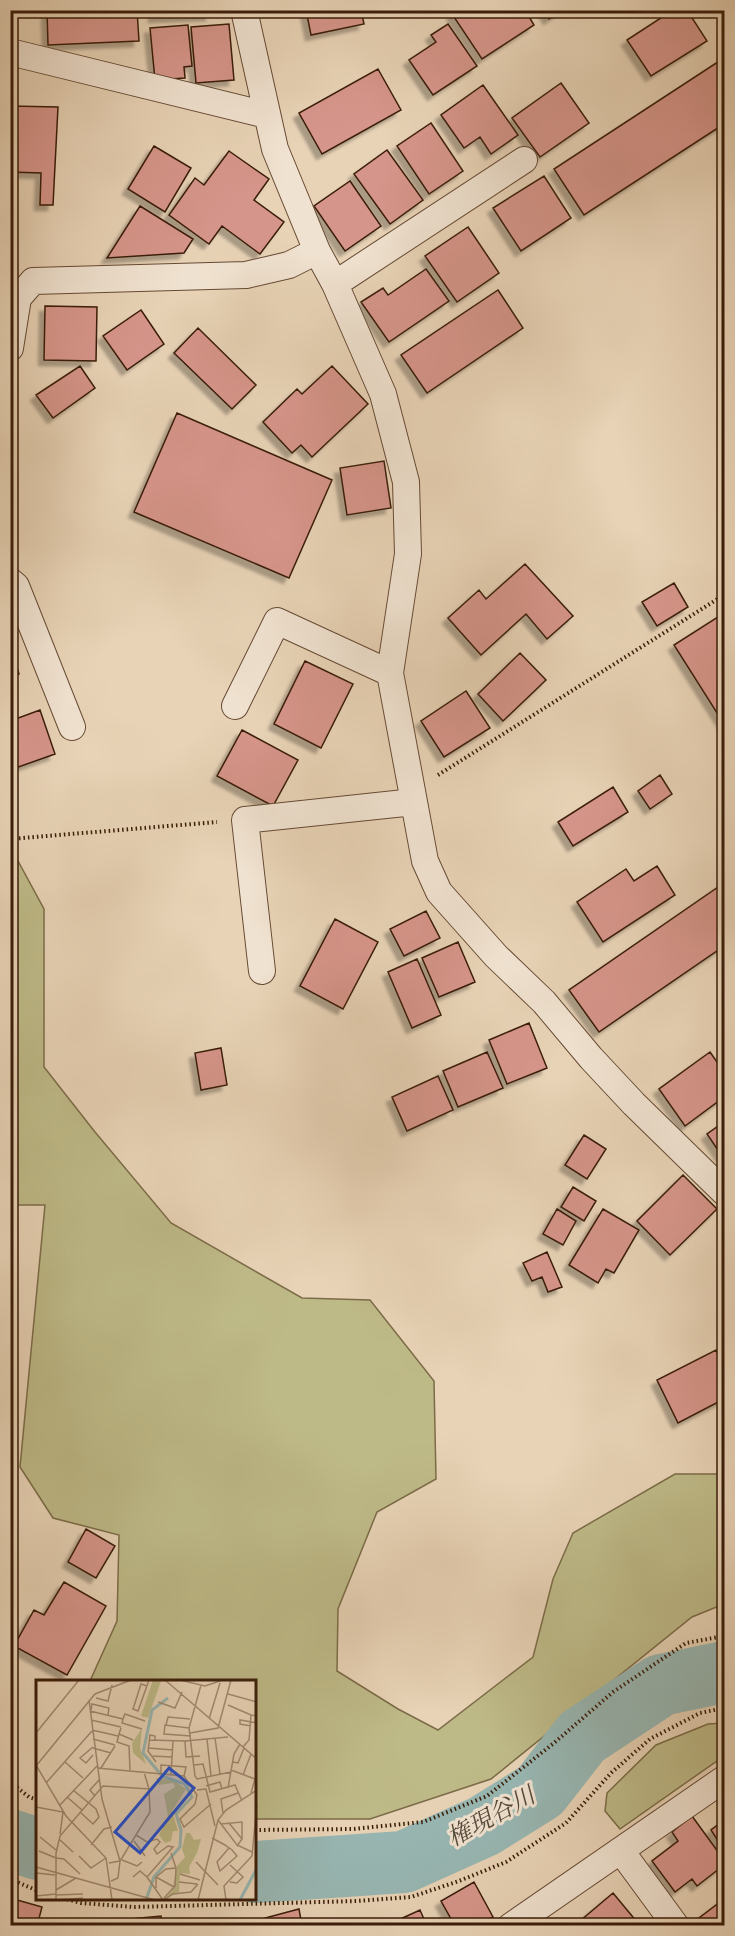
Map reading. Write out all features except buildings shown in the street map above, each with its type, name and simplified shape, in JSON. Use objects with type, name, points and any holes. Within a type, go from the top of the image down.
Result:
[{"type":"street","points":[[244,10],[275,149],[317,251],[335,284],[383,394],[406,482],[408,554],[390,673],[425,861],[439,892],[496,956],[544,1002],[591,1058],[634,1104],[724,1192]]},
{"type":"street","points":[[10,52],[267,115]]},
{"type":"street","points":[[335,284],[524,160]]},
{"type":"street","points":[[10,348],[18,298],[33,281],[246,275],[289,265],[317,251]]},
{"type":"street","points":[[10,581],[16,586],[72,727]]},
{"type":"street","points":[[235,706],[278,621],[390,673]]},
{"type":"street","points":[[262,971],[245,820],[413,797]]},
{"type":"street","points":[[511,1926],[724,1779]]},
{"type":"street","points":[[621,1851],[676,1926]]},
{"type":"path","points":[[413,797],[724,595]]},
{"type":"path","points":[[10,839],[245,820]]},
{"type":"path","points":[[256,1830],[353,1829],[423,1822],[488,1796],[613,1692],[686,1643],[724,1636]]},
{"type":"path","points":[[68,1900],[134,1907],[357,1901],[411,1897],[506,1862],[566,1823],[611,1773],[650,1739],[700,1713],[724,1708]]},
{"type":"path","points":[[10,1782],[29,1797],[36,1799]]},
{"type":"path","points":[[10,1879],[36,1890]]},
{"type":"shaded area","points":[[11,848],[44,909],[44,1067],[95,1132],[171,1223],[302,1298],[370,1300],[434,1381],[436,1479],[377,1512],[338,1609],[337,1671],[398,1709],[438,1730],[533,1657],[553,1579],[573,1533],[675,1474],[724,1474],[724,1604],[692,1617],[491,1779],[370,1819],[256,1819],[256,1680],[90,1680],[117,1621],[119,1535],[53,1518],[20,1467],[45,1205],[11,1205]]},
{"type":"shaded area","points":[[724,1723],[724,1756],[620,1829],[605,1811],[607,1793],[656,1745],[708,1724]]},
{"type":"waterway","name":"権現谷川","points":[[256,1872],[404,1862],[484,1826],[540,1791],[582,1737],[661,1685],[724,1672]]},
{"type":"waterway","name":"権現谷川","points":[[10,1840],[36,1848]]}]
